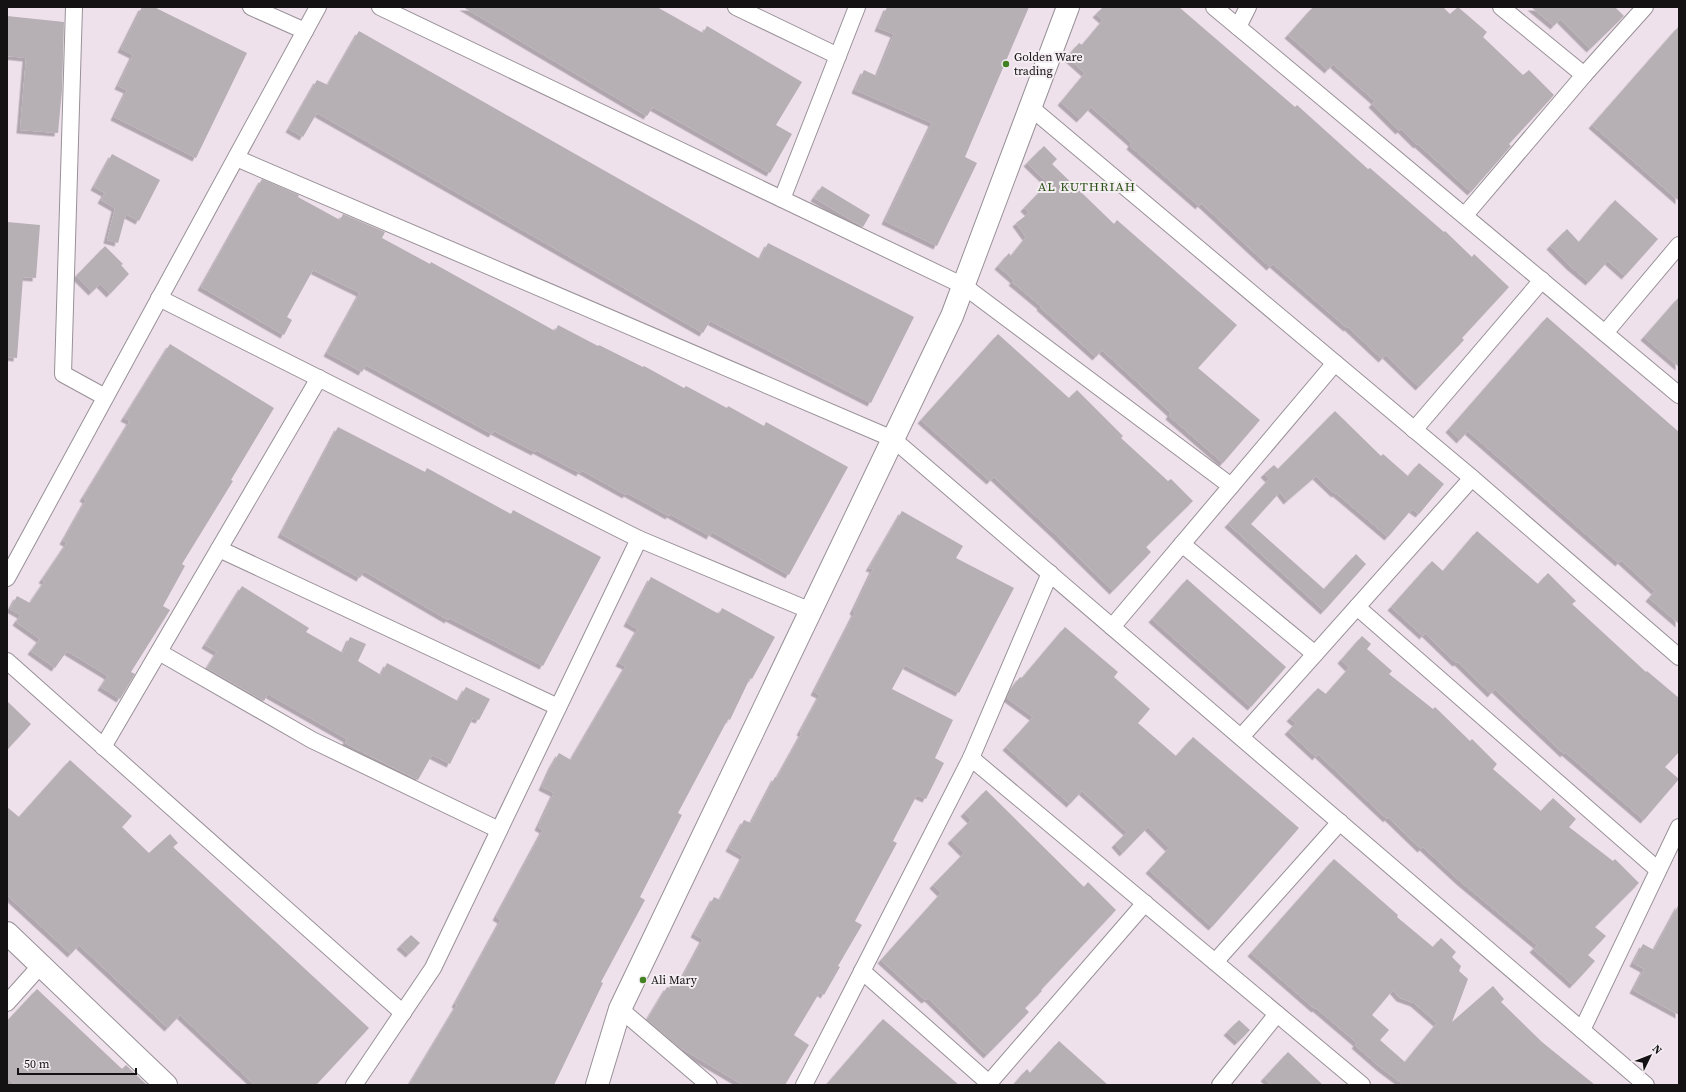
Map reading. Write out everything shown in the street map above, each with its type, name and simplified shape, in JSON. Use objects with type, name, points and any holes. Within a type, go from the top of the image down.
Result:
[{"type":"street","points":[[74,7],[63,374],[105,397]]},
{"type":"street","points":[[251,7],[306,31]]},
{"type":"street","points":[[7,578],[318,7]]},
{"type":"street","points":[[380,7],[964,286],[1231,486]]},
{"type":"street","points":[[736,7],[838,56]]},
{"type":"street","points":[[782,199],[857,7]]},
{"type":"street","points":[[597,1085],[620,1009],[952,316],[1068,7]]},
{"type":"street","points":[[1214,7],[1679,395]]},
{"type":"street","points":[[1238,27],[1248,7]]},
{"type":"street","points":[[1501,7],[1584,75]]},
{"type":"street","points":[[1464,215],[1584,75],[1645,7]]},
{"type":"street","points":[[1030,107],[1472,478],[1679,657]]},
{"type":"street","points":[[236,158],[893,439],[1646,1085]]},
{"type":"street","points":[[1605,334],[1679,245]]},
{"type":"street","points":[[1414,430],[1542,280]]},
{"type":"street","points":[[159,298],[639,539],[811,611]]},
{"type":"street","points":[[1112,627],[1335,363]]},
{"type":"street","points":[[103,746],[319,378]]},
{"type":"street","points":[[1241,737],[1472,478]]},
{"type":"street","points":[[354,1085],[433,968],[639,539]]},
{"type":"street","points":[[1182,544],[1314,654]]},
{"type":"street","points":[[219,549],[558,707]]},
{"type":"street","points":[[804,1085],[971,758],[1050,573]]},
{"type":"street","points":[[1357,607],[1658,870]]},
{"type":"street","points":[[159,652],[312,740],[499,830]]},
{"type":"street","points":[[7,661],[403,1013]]},
{"type":"street","points":[[971,758],[1362,1085]]},
{"type":"street","points":[[1215,962],[1340,822]]},
{"type":"street","points":[[1582,1030],[1679,827]]},
{"type":"street","points":[[862,971],[990,1084],[1145,903]]},
{"type":"street","points":[[7,933],[166,1085]]},
{"type":"street","points":[[7,1003],[41,965]]},
{"type":"street","points":[[620,1009],[709,1085]]},
{"type":"street","points":[[1220,1085],[1277,1014]]},
{"type":"shaded area","points":[[7,7],[1679,7],[1679,1085],[7,1085]]},
{"type":"building","points":[[142,7],[154,7],[247,53],[196,158],[114,117],[127,90],[118,86],[133,55],[121,49]]},
{"type":"building","points":[[463,7],[657,7],[703,33],[707,26],[802,82],[776,125],[792,134],[770,173],[653,107],[647,116]]},
{"type":"building","points":[[887,7],[1029,7],[965,157],[977,163],[937,246],[885,221],[932,123],[855,90],[864,70],[877,76],[894,34],[878,28]]},
{"type":"building","points":[[1103,7],[1179,7],[1295,107],[1297,105],[1368,169],[1370,168],[1444,232],[1445,231],[1472,257],[1474,254],[1509,287],[1462,338],[1464,340],[1419,387],[1386,355],[1382,359],[1348,327],[1347,328],[1273,264],[1270,267],[1201,203],[1199,206],[1130,146],[1132,143],[1091,107],[1080,119],[1061,102],[1085,73],[1067,57],[1079,43],[1082,45],[1103,20],[1096,14]]},
{"type":"building","points":[[1313,7],[1443,7],[1450,14],[1458,7],[1487,32],[1483,37],[1523,75],[1529,70],[1554,95],[1509,144],[1511,146],[1471,192],[1401,129],[1399,131],[1372,104],[1375,101],[1333,64],[1328,70],[1288,35]]},
{"type":"building","points":[[1531,7],[1615,7],[1624,16],[1590,49],[1560,19],[1554,26]]},
{"type":"building","points":[[7,16],[64,22],[62,90],[58,133],[20,130],[26,58],[7,56]]},
{"type":"building","points":[[1679,26],[1679,201],[1592,125]]},
{"type":"building","points":[[359,31],[760,259],[768,243],[914,317],[871,403],[710,321],[703,333],[317,113],[303,137],[289,129],[317,80],[328,85]]},
{"type":"building","points":[[1044,146],[1057,159],[1052,164],[1114,224],[1117,220],[1237,325],[1198,368],[1260,420],[1223,463],[1169,416],[1171,413],[1102,350],[1096,357],[1040,307],[1041,306],[1012,282],[1014,280],[998,266],[1009,253],[1011,256],[1026,237],[1016,223],[1029,213],[1024,208],[1048,183],[1027,163]]},
{"type":"building","points":[[112,154],[160,180],[139,221],[126,214],[118,243],[107,240],[115,208],[101,200],[105,193],[94,187]]},
{"type":"building","points":[[262,179],[299,195],[298,197],[340,220],[343,214],[385,232],[382,238],[430,264],[431,262],[555,331],[558,325],[598,346],[599,345],[643,367],[644,366],[684,388],[686,386],[727,408],[728,406],[764,426],[766,422],[848,467],[789,575],[712,532],[710,536],[627,493],[626,495],[581,470],[580,473],[536,450],[535,452],[494,431],[492,434],[366,365],[362,372],[327,353],[360,293],[313,270],[287,317],[292,320],[284,335],[201,287]]},
{"type":"building","points":[[822,186],[870,215],[863,227],[814,198]]},
{"type":"building","points":[[1615,200],[1658,239],[1625,276],[1608,261],[1589,282],[1550,246],[1567,229],[1579,242]]},
{"type":"building","points":[[7,222],[40,225],[36,278],[23,277],[17,358],[7,357]]},
{"type":"building","points":[[105,246],[123,264],[121,265],[129,274],[110,294],[100,284],[92,292],[76,276]]},
{"type":"building","points":[[1679,297],[1679,367],[1644,337]]},
{"type":"building","points":[[1547,317],[1679,432],[1679,624],[1649,598],[1655,591],[1621,560],[1619,563],[1468,431],[1460,440],[1449,429]]},
{"type":"building","points":[[998,334],[1069,398],[1077,390],[1123,436],[1121,438],[1168,481],[1171,479],[1193,501],[1146,547],[1151,552],[1113,591],[994,477],[990,481],[921,420]]},
{"type":"building","points":[[170,344],[274,408],[231,480],[233,481],[182,564],[185,566],[163,606],[170,610],[131,672],[135,674],[120,699],[101,687],[108,676],[67,651],[55,668],[31,651],[40,639],[16,622],[21,615],[10,609],[17,596],[30,603],[45,581],[42,580],[67,543],[63,541],[86,500],[83,498],[130,421],[124,418]]},
{"type":"building","points":[[1335,411],[1381,456],[1383,454],[1408,476],[1419,463],[1444,484],[1419,514],[1412,509],[1388,537],[1336,493],[1335,494],[1316,476],[1287,501],[1280,492],[1251,524],[1324,589],[1356,554],[1366,564],[1324,611],[1228,524],[1269,479],[1264,474],[1274,465],[1278,469]]},
{"type":"building","points":[[338,427],[425,472],[427,468],[511,514],[513,510],[601,557],[543,666],[449,618],[448,620],[364,571],[360,578],[281,534]]},
{"type":"building","points":[[902,511],[963,546],[956,558],[1014,588],[959,693],[905,665],[892,689],[953,720],[935,758],[944,763],[926,799],[917,795],[893,841],[897,843],[855,921],[862,925],[838,966],[840,967],[824,995],[820,992],[794,1035],[809,1045],[785,1085],[743,1085],[679,1047],[647,1020],[667,987],[670,988],[678,976],[682,978],[703,939],[694,934],[714,897],[720,900],[743,856],[729,848],[744,820],[751,823],[775,777],[777,778],[802,733],[800,732],[820,695],[814,692],[855,612],[853,611],[873,569],[869,568]]},
{"type":"building","points":[[1477,531],[1538,584],[1548,573],[1576,601],[1572,604],[1646,672],[1647,671],[1679,698],[1679,752],[1665,767],[1679,779],[1644,820],[1565,752],[1564,754],[1495,689],[1491,694],[1425,633],[1423,636],[1391,607],[1432,561],[1443,571]]},
{"type":"building","points":[[651,577],[719,614],[722,608],[775,637],[752,679],[750,678],[730,720],[728,719],[678,813],[682,815],[640,897],[645,900],[601,982],[603,983],[554,1085],[409,1085],[457,1005],[455,1004],[501,920],[496,917],[543,830],[538,827],[554,793],[542,787],[552,765],[559,753],[571,760],[626,666],[619,663],[638,629],[627,623]]},
{"type":"building","points":[[1187,579],[1286,667],[1251,707],[1152,619]]},
{"type":"building","points":[[242,586],[309,628],[306,632],[343,653],[350,637],[366,644],[358,661],[381,675],[387,663],[458,701],[466,687],[490,699],[479,720],[473,718],[450,764],[432,755],[418,780],[345,743],[347,739],[268,694],[264,701],[207,668],[217,652],[205,645]]},
{"type":"building","points":[[1065,627],[1118,672],[1114,677],[1150,709],[1138,723],[1176,756],[1193,737],[1299,828],[1212,927],[1149,870],[1169,848],[1148,827],[1123,853],[1115,844],[1127,832],[1082,791],[1070,804],[1006,747],[1033,717],[1007,698],[1010,690]]},
{"type":"building","points":[[1362,636],[1371,644],[1367,649],[1392,671],[1389,674],[1433,709],[1435,707],[1470,741],[1472,739],[1497,764],[1493,769],[1541,811],[1553,798],[1576,819],[1569,827],[1613,861],[1615,859],[1639,883],[1595,927],[1606,936],[1588,955],[1595,961],[1573,985],[1533,949],[1537,945],[1461,882],[1423,847],[1421,849],[1318,754],[1316,757],[1288,731],[1296,723],[1290,718],[1318,688],[1326,694],[1349,668],[1341,660]]},
{"type":"building","points":[[7,701],[31,724],[7,750]]},
{"type":"building","points":[[70,760],[132,816],[122,827],[149,853],[170,834],[178,843],[173,847],[369,1028],[316,1085],[255,1085],[180,1015],[168,1028],[79,945],[71,954],[7,895],[7,807],[19,817]]},
{"type":"building","points":[[986,790],[1084,887],[1088,882],[1116,910],[1041,990],[1042,991],[1025,1008],[1029,1012],[987,1055],[928,998],[925,1000],[881,960],[941,893],[933,885],[964,853],[951,840],[971,820],[964,813]]},
{"type":"building","points":[[1334,859],[1398,915],[1397,917],[1433,947],[1441,938],[1456,952],[1452,957],[1461,966],[1459,971],[1468,979],[1452,1022],[1493,986],[1504,999],[1501,1002],[1542,1042],[1595,1085],[1404,1085],[1380,1067],[1355,1045],[1357,1043],[1316,1008],[1315,1009],[1251,953]],"holes":[[[1393,990],[1400,998],[1414,1003],[1437,1023],[1405,1062],[1380,1040],[1389,1030],[1372,1015]]]},
{"type":"building","points":[[1679,904],[1679,1015],[1633,990],[1644,969],[1633,963],[1643,944],[1654,950]]},
{"type":"building","points":[[411,935],[420,943],[409,954],[400,946]]},
{"type":"building","points":[[37,989],[122,1069],[126,1065],[147,1085],[15,1085],[7,1077],[7,1021]]},
{"type":"building","points":[[883,1019],[959,1085],[826,1085]]},
{"type":"building","points":[[1239,1020],[1250,1030],[1238,1042],[1227,1032]]},
{"type":"building","points":[[1059,1041],[1108,1085],[1013,1085],[1027,1069],[1030,1073]]},
{"type":"building","points":[[1288,1052],[1323,1085],[1272,1085],[1264,1078]]},
{"type":"place","name":"Golden Ware trading","points":[[1006,64]]},
{"type":"place","name":"Ali Mary","points":[[643,980]]},
{"type":"district","name":"AL KUTHRIAH","points":[[1087,186]]}]
